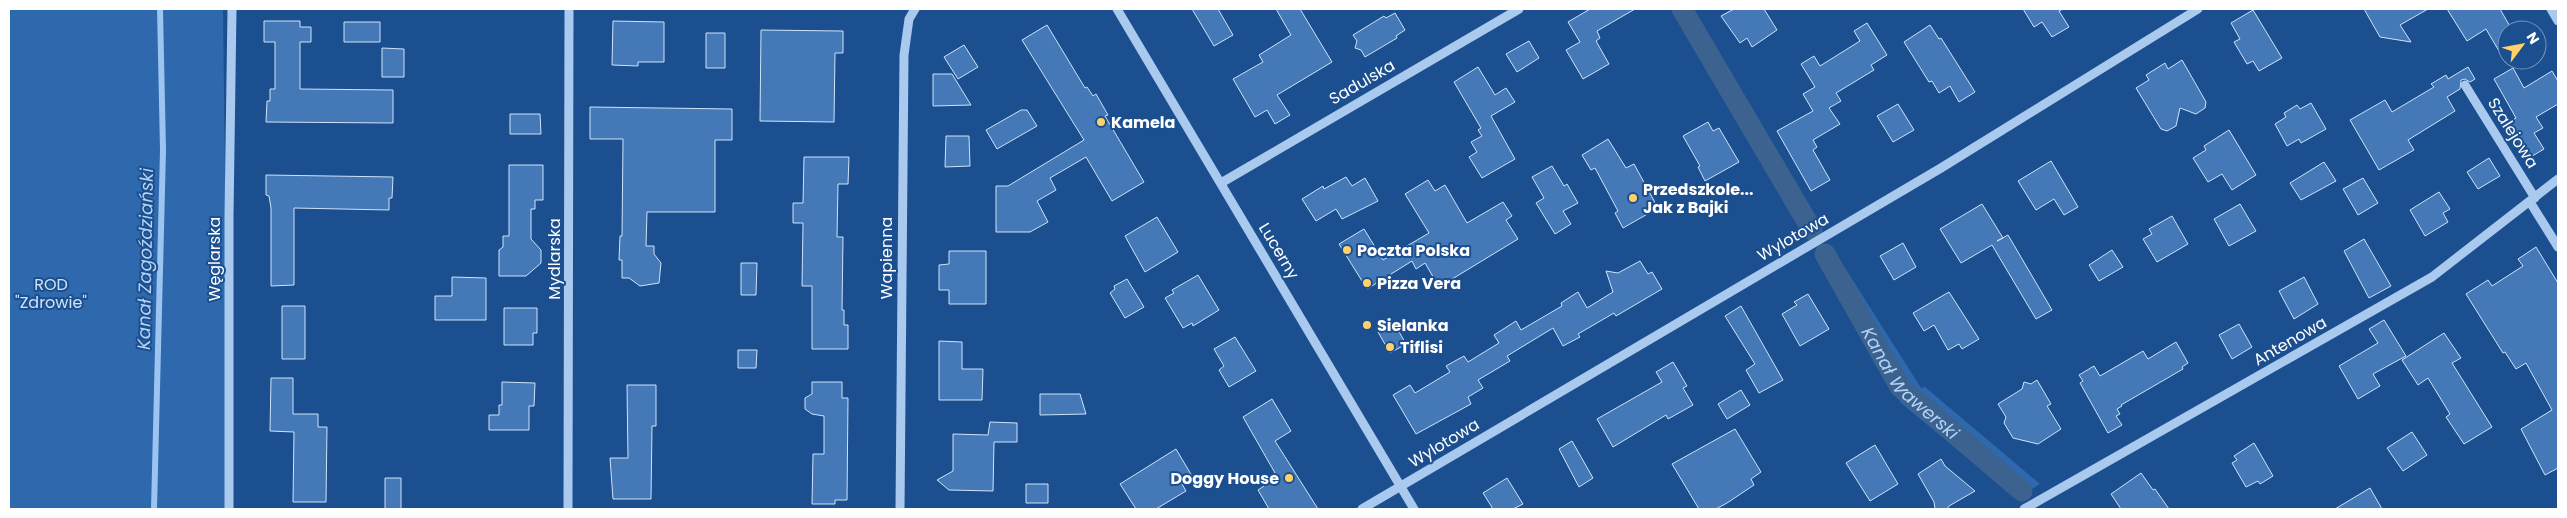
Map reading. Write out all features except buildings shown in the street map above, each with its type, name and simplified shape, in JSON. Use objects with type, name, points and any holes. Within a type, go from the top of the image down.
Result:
[{"type":"street","name":"Węglarska","points":[[229,509],[229,216],[232,9]]},
{"type":"street","name":"Mydlarska","points":[[568,509],[569,9]]},
{"type":"street","name":"Wapienna","points":[[900,509],[904,55],[909,19],[915,9]]},
{"type":"street","name":"Lucerny","points":[[1117,9],[1414,509]]},
{"type":"street","name":"Sadulska","points":[[1220,183],[1519,9]]},
{"type":"street","name":"Wylotowa","points":[[1362,509],[1941,168],[2198,9]]},
{"type":"street","points":[[2551,9],[2558,21]]},
{"type":"street","name":"Szalejowa","points":[[2465,85],[2533,200],[2558,247]]},
{"type":"street","name":"Antenowa","points":[[2024,509],[2414,288],[2533,200],[2558,178]]},
{"type":"green space","name":"ROD \"Zdrowie\"","points":[[9,9],[223,9],[229,509],[9,509]]},
{"type":"green space","points":[[1671,9],[1693,9],[1818,228],[1808,234],[1723,92],[1720,93]]},
{"type":"green space","points":[[1831,246],[1921,388],[1925,387],[2040,484],[2016,498],[1901,403],[1816,255]]},
{"type":"waterway","name":"Kanał Zagoździański","points":[[154,509],[163,150],[160,9]]},
{"type":"waterway","name":"Kanał Wawerski","points":[[1682,9],[1812,230]]},
{"type":"waterway","name":"Kanał Wawerski","points":[[1825,254],[1900,387],[2022,491]]},
{"type":"place","name":"Kamela","points":[[1101,122]]},
{"type":"place","name":"Przedszkole... Jak z Bajki","points":[[1633,198]]},
{"type":"place","name":"Poczta Polska","points":[[1347,250]]},
{"type":"place","name":"Pizza Vera","points":[[1367,283]]},
{"type":"place","name":"Sielanka","points":[[1367,325]]},
{"type":"place","name":"Tiflisi","points":[[1390,347]]},
{"type":"place","name":"Doggy House","points":[[1289,478]]}]
